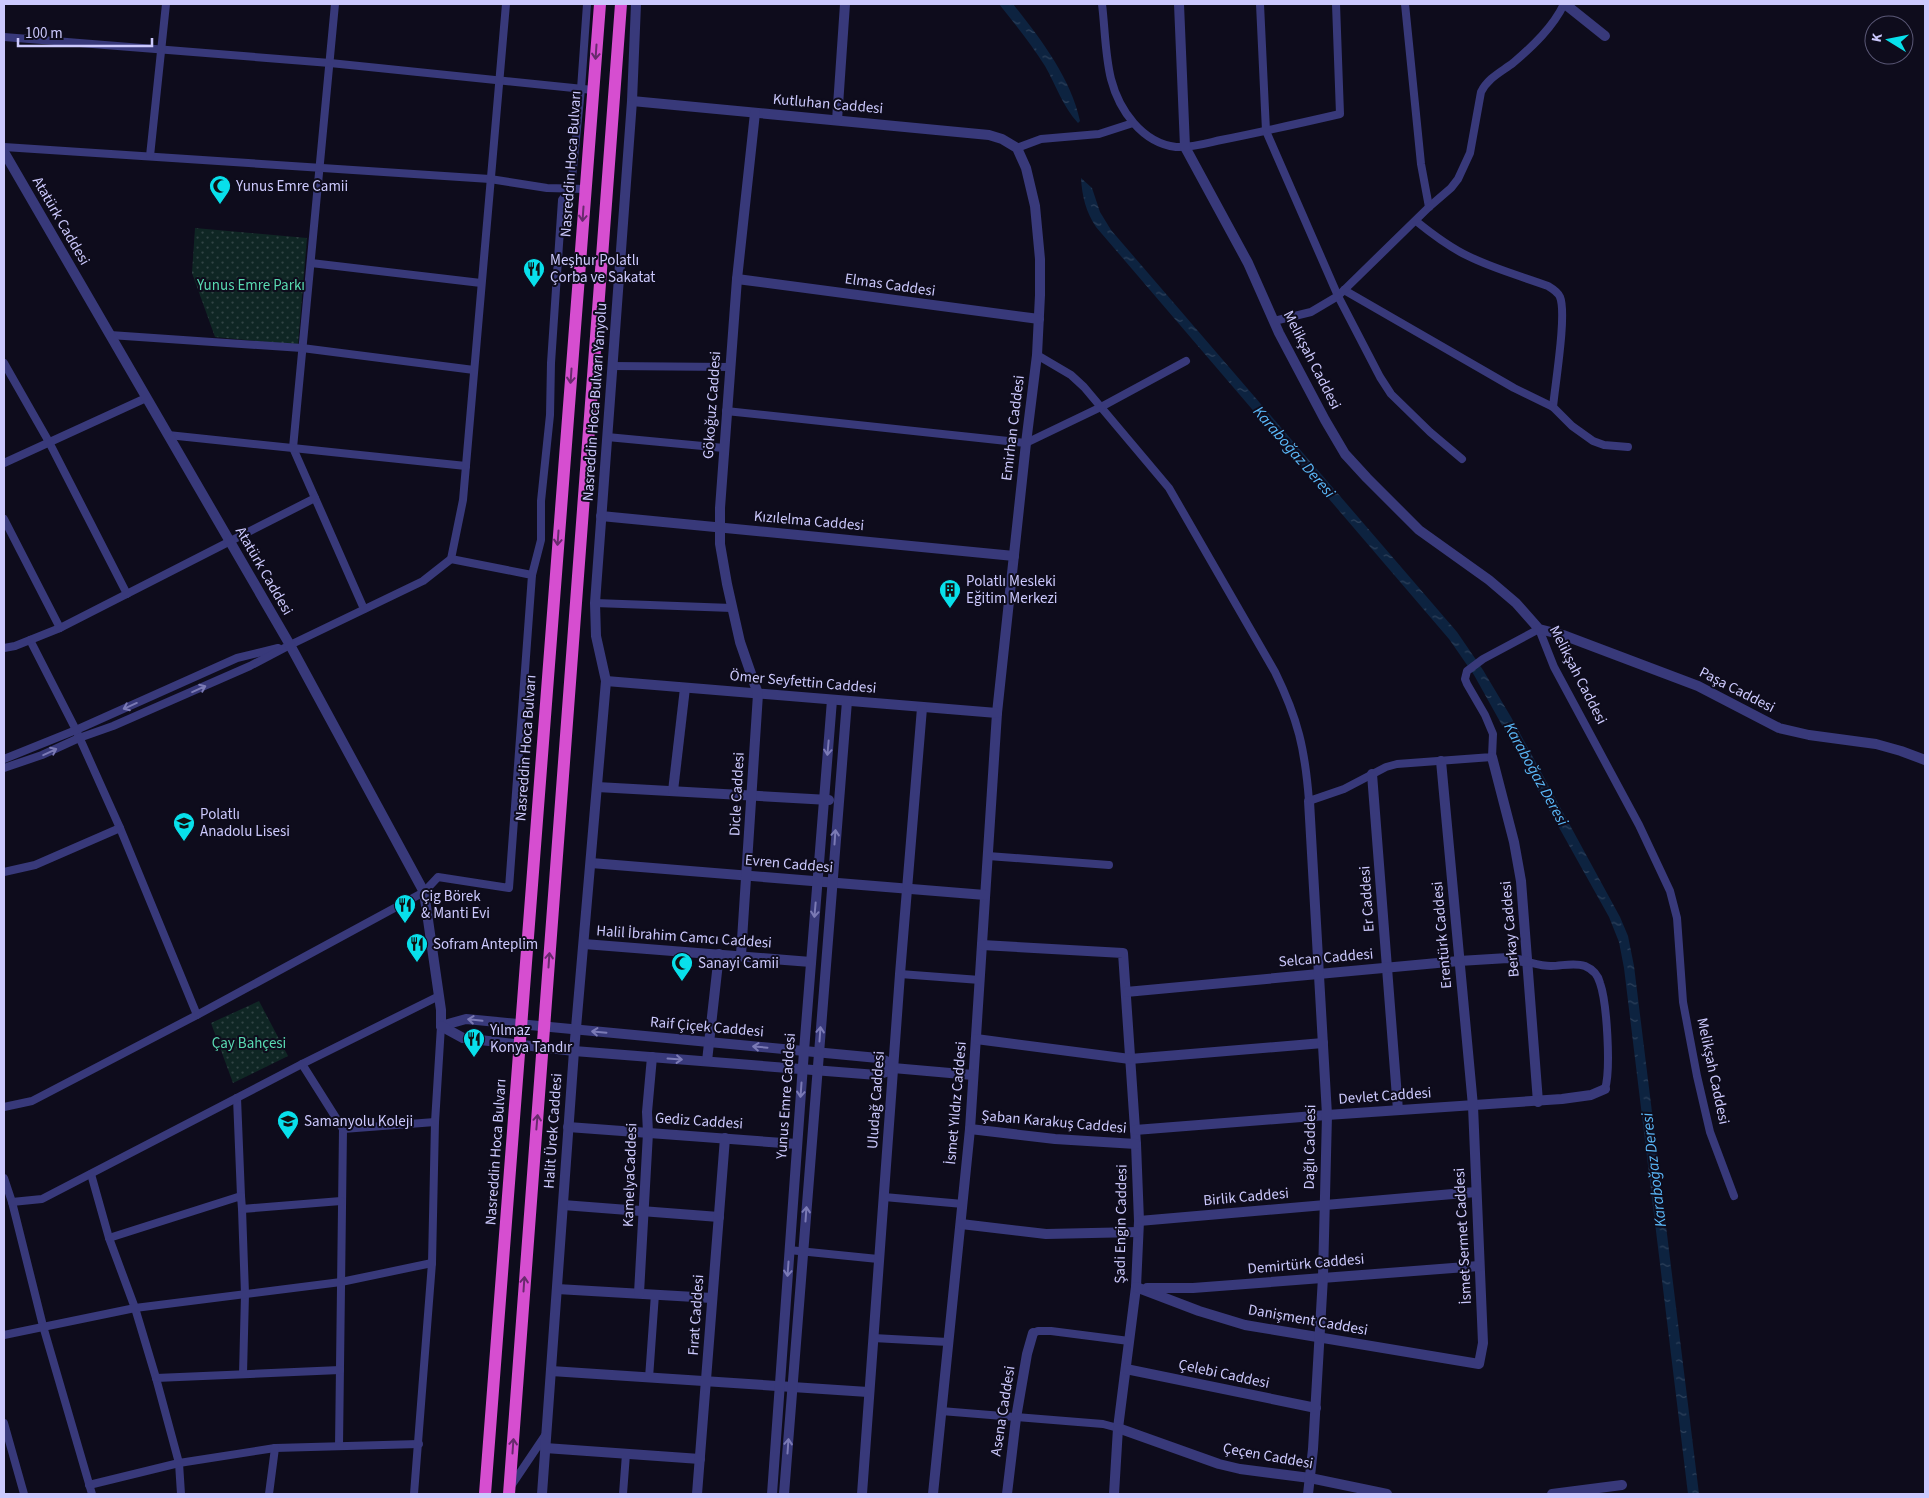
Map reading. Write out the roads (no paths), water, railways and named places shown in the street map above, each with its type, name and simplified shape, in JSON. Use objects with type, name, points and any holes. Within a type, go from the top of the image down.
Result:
[{"type":"highway","name":"Nasreddin Hoca Bulvarı","points":[[485,1494],[585,189],[587,90],[600,4]]},
{"type":"highway","points":[[509,1491],[621,4]]},
{"type":"street","points":[[150,156],[166,4]]},
{"type":"street","points":[[336,4],[293,448],[364,609]]},
{"type":"street","points":[[4,768],[42,755],[79,738],[113,726],[250,666],[423,581],[451,560],[463,500],[506,4]]},
{"type":"street","points":[[4,1107],[32,1101],[197,1015],[424,892],[438,877],[509,888],[532,575],[541,540],[541,501],[550,415],[551,363],[562,200],[571,188],[587,90],[587,4]]},
{"type":"street","name":"Nasreddin Hoca Bulvarı Yanyolu","points":[[606,681],[596,636],[595,603],[632,101],[636,4]]},
{"type":"street","points":[[838,120],[845,4]]},
{"type":"street","points":[[1102,4],[1111,80],[1121,103],[1133,123],[1154,140],[1175,147],[1185,147],[1266,131],[1340,114],[1336,4]]},
{"type":"street","points":[[1179,4],[1185,147]]},
{"type":"street","points":[[1260,4],[1266,131],[1338,296],[1380,377],[1391,394],[1430,432],[1462,459]]},
{"type":"street","points":[[1405,4],[1421,164],[1429,207]]},
{"type":"street","points":[[1274,320],[1311,312],[1338,296],[1451,188],[1464,168],[1473,140],[1484,85],[1513,62],[1542,35],[1556,20],[1564,4],[1605,36]]},
{"type":"street","points":[[4,37],[330,63],[587,90]]},
{"type":"street","name":"Kutluhan Caddesi","points":[[632,101],[989,135],[1002,139],[1017,148]]},
{"type":"street","name":"Gökoğuz Caddesi","points":[[756,113],[729,367],[719,528],[723,562],[732,608],[746,660],[758,694]]},
{"type":"street","points":[[1017,148],[1041,139],[1099,134],[1133,123]]},
{"type":"street","points":[[4,147],[490,179],[547,188],[585,189]]},
{"type":"street","name":"Melikşah Caddesi","points":[[1185,147],[1248,263],[1274,320],[1337,442],[1354,464],[1415,526],[1516,603],[1539,629],[1554,667],[1630,808],[1670,891],[1677,918],[1683,1002],[1697,1076],[1710,1132],[1734,1196]]},
{"type":"street","name":"Emirhan Caddesi","points":[[997,713],[1037,355],[1041,278],[1034,206],[1026,168],[1017,148]]},
{"type":"street","name":"Atatürk Caddesi","points":[[4,152],[290,645],[424,892],[439,996],[441,1026]]},
{"type":"street","points":[[1416,221],[1441,241],[1466,256],[1548,286],[1560,296],[1562,324],[1553,407]]},
{"type":"street","points":[[311,263],[481,283]]},
{"type":"street","name":"Elmas Caddesi","points":[[737,279],[1039,319]]},
{"type":"street","points":[[1344,290],[1514,388],[1553,407],[1572,426],[1593,441],[1604,445],[1628,447]]},
{"type":"street","points":[[110,335],[302,348],[474,370]]},
{"type":"street","points":[[1037,355],[1071,374],[1169,488],[1288,698],[1304,749],[1309,801],[1344,789],[1372,774],[1397,764],[1492,757],[1493,734],[1485,715],[1467,684],[1465,679],[1467,671],[1483,659],[1539,629]]},
{"type":"street","points":[[726,411],[1026,443],[1101,407],[1186,361]]},
{"type":"street","points":[[4,366],[49,442],[127,594]]},
{"type":"street","points":[[612,366],[729,367]]},
{"type":"street","points":[[4,463],[146,398]]},
{"type":"street","points":[[168,435],[466,466]]},
{"type":"street","points":[[607,437],[724,448]]},
{"type":"street","points":[[4,648],[60,628],[229,540],[315,498]]},
{"type":"street","name":"Kızılelma Caddesi","points":[[602,516],[1014,556]]},
{"type":"street","points":[[4,519],[60,628]]},
{"type":"street","points":[[451,560],[532,575]]},
{"type":"street","points":[[595,603],[732,608]]},
{"type":"street","name":"Paşa Caddesi","points":[[1539,629],[1564,635],[1698,686],[1779,728],[1810,735],[1876,744],[1925,760]]},
{"type":"street","points":[[30,640],[76,730],[120,828],[197,1015]]},
{"type":"street","points":[[4,759],[76,730],[237,658],[290,645]]},
{"type":"street","name":"Ömer Seyfettin Caddesi","points":[[606,681],[997,713]]},
{"type":"street","name":"Halit Ürek Caddesi","points":[[542,1494],[568,1127],[606,681]]},
{"type":"street","points":[[673,791],[685,688]]},
{"type":"street","name":"Dicle Caddesi","points":[[741,956],[758,694]]},
{"type":"street","name":"Yunus Emre Caddesi","points":[[772,1494],[802,1069],[832,700]]},
{"type":"street","name":"Yunus Emre Caddesi","points":[[784,1494],[846,701]]},
{"type":"street","name":"Uludağ Caddesi","points":[[862,1494],[878,1259],[922,708]]},
{"type":"street","name":"İsmet Yıldız Caddesi","points":[[933,1494],[970,1129],[997,713]]},
{"type":"street","name":"Berkay Caddesi","points":[[1492,757],[1519,868],[1538,1102]]},
{"type":"street","name":"Erentürk Caddesi","points":[[1441,761],[1472,1106]]},
{"type":"street","name":"Er Caddesi","points":[[1372,774],[1398,1110]]},
{"type":"street","points":[[597,786],[837,801]]},
{"type":"street","name":"Dağlı Caddesi","points":[[1308,1494],[1320,1337],[1327,1115],[1309,801]]},
{"type":"street","points":[[4,872],[36,865],[120,828]]},
{"type":"street","points":[[988,856],[1109,865]]},
{"type":"street","name":"Evren Caddesi","points":[[591,863],[985,895]]},
{"type":"street","name":"Halil İbrahim Camcı Caddesi","points":[[584,944],[811,962]]},
{"type":"street","name":"Şadi Engin Caddesi","points":[[982,945],[1123,953],[1136,1144],[1139,1226],[1136,1287],[1118,1428],[1114,1494]]},
{"type":"street","points":[[707,1061],[719,954]]},
{"type":"street","name":"Selcan Caddesi","points":[[1126,992],[1459,961],[1508,958],[1528,962]]},
{"type":"street","points":[[1528,962],[1550,966],[1575,964],[1586,966],[1596,974],[1603,995],[1606,1033],[1608,1072],[1605,1089]]},
{"type":"street","points":[[900,974],[980,980]]},
{"type":"street","points":[[12,1202],[42,1198],[302,1064],[439,996]]},
{"type":"street","name":"Raif Çiçek Caddesi","points":[[441,1026],[466,1019],[878,1058],[886,1061],[893,1068]]},
{"type":"street","points":[[414,1494],[432,1263],[435,1122],[441,1026]]},
{"type":"street","name":"Raif Çiçek Caddesi","points":[[441,1026],[463,1038],[574,1051],[877,1074],[893,1068],[973,1075]]},
{"type":"street","points":[[976,1039],[1130,1060],[1323,1043]]},
{"type":"street","name":"KamelyaCaddesi","points":[[640,1293],[648,1133],[647,1112],[652,1057]]},
{"type":"street","points":[[302,1064],[343,1129],[339,1446]]},
{"type":"street","name":"Devlet Caddesi","points":[[1135,1130],[1398,1110],[1538,1102],[1582,1097],[1605,1089]]},
{"type":"street","points":[[237,1098],[245,1294],[243,1374]]},
{"type":"street","name":"İsmet Sermet Caddesi","points":[[1472,1106],[1483,1343],[1479,1364]]},
{"type":"street","points":[[343,1129],[435,1122]]},
{"type":"street","name":"Gediz Caddesi","points":[[568,1127],[797,1144]]},
{"type":"street","name":"Şaban Karakuş Caddesi","points":[[970,1129],[1064,1140],[1136,1144]]},
{"type":"street","name":"Fırat Caddesi","points":[[697,1494],[725,1138]]},
{"type":"street","points":[[91,1174],[109,1238],[135,1308],[156,1378],[179,1463],[181,1494]]},
{"type":"street","points":[[4,1178],[12,1202],[43,1326],[92,1494]]},
{"type":"street","name":"Birlik Caddesi","points":[[961,1224],[1046,1234],[1139,1226],[1324,1205],[1476,1192]]},
{"type":"street","points":[[109,1238],[241,1196]]},
{"type":"street","points":[[884,1197],[963,1204]]},
{"type":"street","points":[[242,1209],[341,1201]]},
{"type":"street","points":[[563,1206],[719,1216]]},
{"type":"street","points":[[789,1250],[878,1259]]},
{"type":"street","points":[[4,1335],[135,1308],[341,1282],[432,1263]]},
{"type":"street","name":"Demirtürk Caddesi","points":[[1136,1287],[1193,1288],[1479,1266]]},
{"type":"street","name":"Danişment Caddesi","points":[[1136,1287],[1199,1311],[1245,1325],[1479,1364]]},
{"type":"street","points":[[557,1289],[712,1298]]},
{"type":"street","points":[[649,1378],[654,1294]]},
{"type":"street","points":[[1033,1333],[1051,1331],[1129,1341]]},
{"type":"street","name":"Asena Caddesi","points":[[1008,1494],[1016,1418],[1030,1339],[1033,1333]]},
{"type":"street","points":[[873,1338],[948,1342]]},
{"type":"street","name":"Çelebi Caddesi","points":[[1126,1369],[1316,1408]]},
{"type":"street","points":[[156,1378],[340,1370]]},
{"type":"street","points":[[551,1371],[868,1392]]},
{"type":"street","points":[[941,1411],[1103,1424],[1118,1428]]},
{"type":"street","points":[[4,1423],[24,1494]]},
{"type":"street","name":"Çeçen Caddesi","points":[[1118,1428],[1219,1464],[1240,1469],[1310,1478],[1388,1494]]},
{"type":"street","points":[[509,1491],[546,1433]]},
{"type":"street","points":[[89,1485],[179,1463],[275,1448],[419,1444]]},
{"type":"street","points":[[269,1494],[275,1448]]},
{"type":"street","points":[[545,1448],[700,1460]]},
{"type":"street","points":[[623,1494],[626,1454]]},
{"type":"street","points":[[1552,1494],[1622,1485]]},
{"type":"water","points":[[999,4],[1013,4],[1044,45],[1070,89],[1080,121],[1078,123],[1064,103],[1040,58]]},
{"type":"water","name":"Karaboğaz Deresi","points":[[1081,178],[1092,188],[1100,212],[1111,230],[1457,632],[1483,670],[1511,717],[1620,917],[1628,936],[1634,966],[1699,1494],[1688,1494],[1624,968],[1619,942],[1609,917],[1474,675],[1449,639],[1096,227],[1085,204]]},
{"type":"place","name":"Yunus Emre Camii","points":[[220,205]]},
{"type":"place","name":"Meşhur Polatlı Çorba ve Sakatat","points":[[534,288]]},
{"type":"place","name":"Polatlı Mesleki Eğitim Merkezi","points":[[950,609]]},
{"type":"place","name":"Polatlı Anadolu Lisesi","points":[[184,842]]},
{"type":"place","name":"Çig Börek & Manti Evi","points":[[405,924]]},
{"type":"place","name":"Sofram Anteplim","points":[[417,963]]},
{"type":"place","name":"Sanayi Camii","points":[[682,982]]},
{"type":"place","name":"Yılmaz Konya Tandır","points":[[474,1058]]},
{"type":"place","name":"Samanyolu Koleji","points":[[288,1140]]},
{"type":"park label","name":"Yunus Emre Parkı","points":[[251,285]]},
{"type":"park label","name":"Çay Bahçesi","points":[[249,1043]]}]
